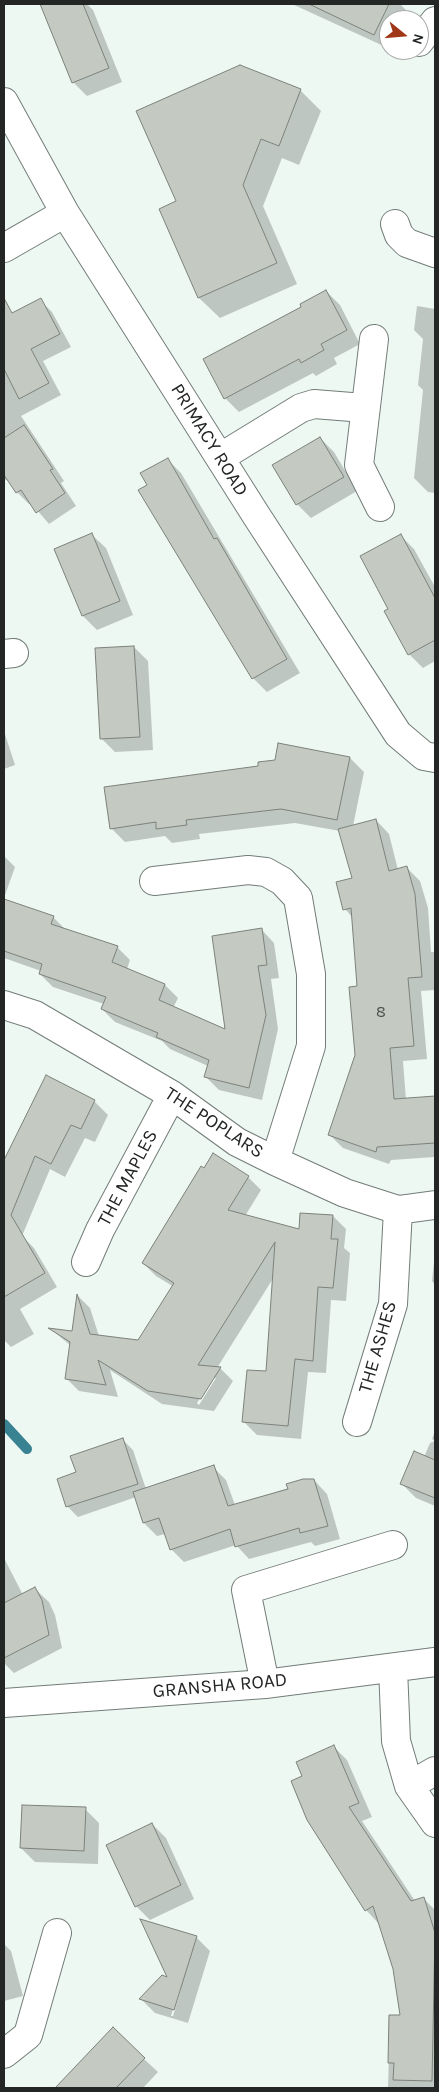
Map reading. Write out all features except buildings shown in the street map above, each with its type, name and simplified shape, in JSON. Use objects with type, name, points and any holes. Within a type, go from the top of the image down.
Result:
[{"type":"street","name":"PRIMACY ROAD","points":[[4,102],[65,213],[398,734],[424,756],[435,758]]},
{"type":"street","points":[[4,248],[65,213]]},
{"type":"street","points":[[394,224],[399,235],[407,243],[435,253]]},
{"type":"street","points":[[374,340],[358,465],[380,507]]},
{"type":"street","points":[[221,457],[301,408],[314,404],[364,408]]},
{"type":"street","points":[[154,881],[248,870],[266,872],[282,881],[298,898],[311,974],[311,1046],[275,1161]]},
{"type":"street","name":"THE POPLARS","points":[[4,1005],[35,1015],[172,1095],[236,1142],[275,1161],[345,1193],[398,1210],[435,1204]]},
{"type":"street","name":"THE MAPLES","points":[[86,1262],[100,1230],[172,1095]]},
{"type":"street","name":"THE ASHES","points":[[357,1422],[393,1304],[398,1210]]},
{"type":"street","points":[[265,1684],[246,1590],[393,1545]]},
{"type":"street","name":"GRANSHA ROAD","points":[[4,1703],[265,1684],[435,1662]]},
{"type":"street","points":[[393,1668],[396,1741],[408,1786],[435,1822]]},
{"type":"street","points":[[408,1786],[435,1771]]},
{"type":"street","points":[[4,2054],[28,2035],[57,1933]]},
{"type":"waterway","points":[[4,1424],[27,1449]]}]
